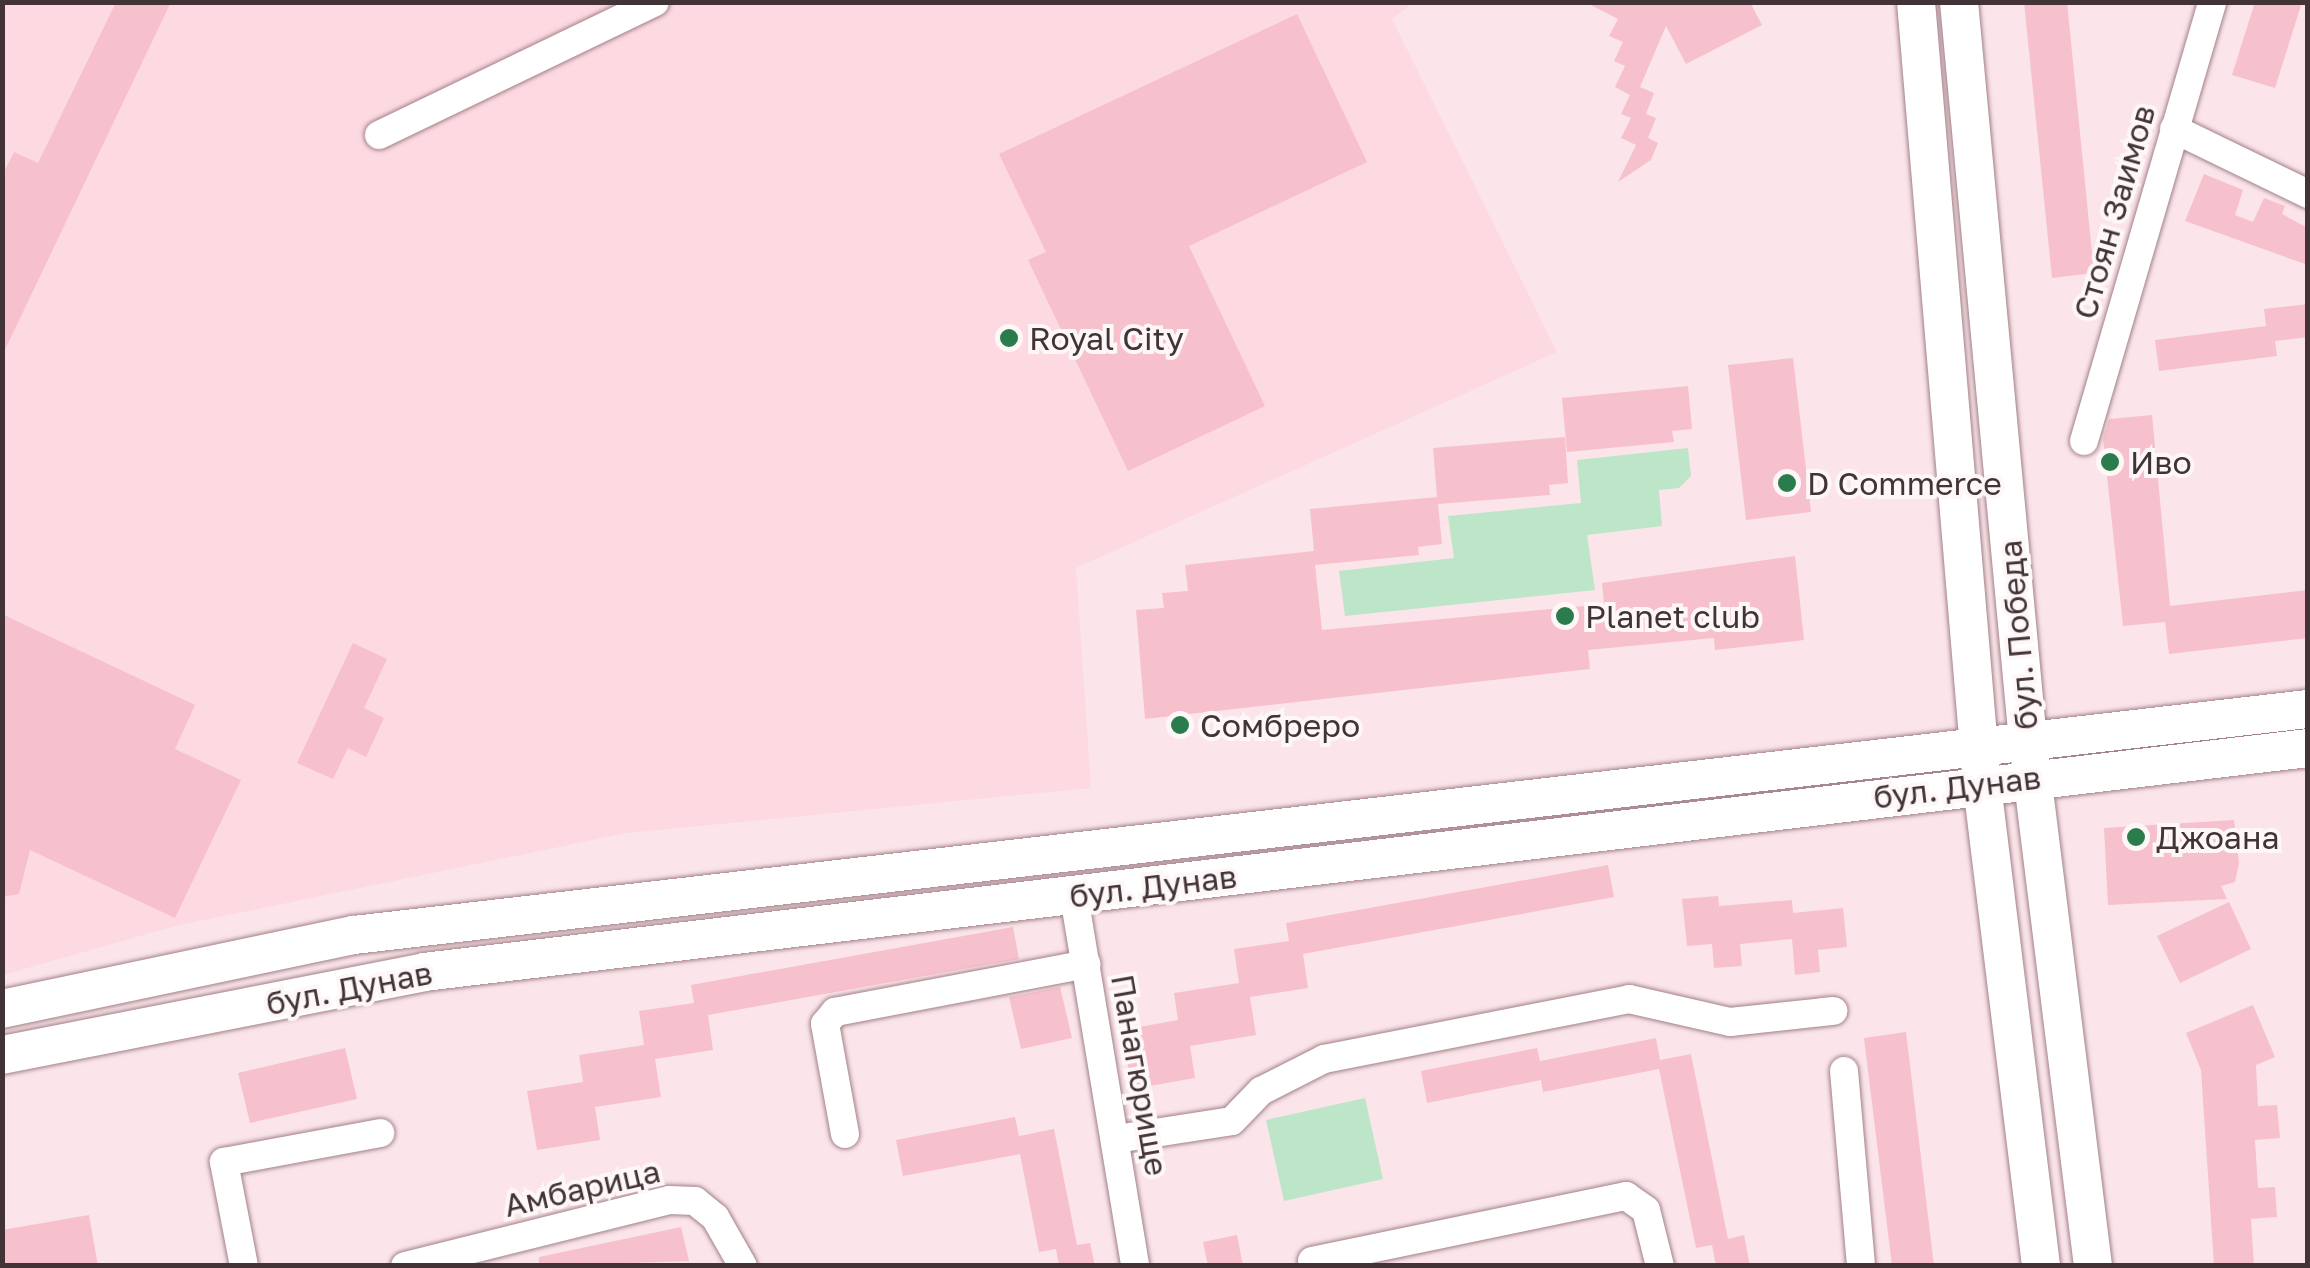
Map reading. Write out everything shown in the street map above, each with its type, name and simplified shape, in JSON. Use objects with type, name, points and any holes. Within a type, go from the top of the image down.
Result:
[{"type":"main road","name":"бул. Победа","points":[[1916,2],[1980,766],[2041,1266]]},
{"type":"main road","name":"бул. Победа","points":[[1959,2],[2030,760],[2092,1266]]},
{"type":"main road","name":"бул. Дунав","points":[[2,1009],[354,935],[1980,766],[2308,709]]},
{"type":"main road","name":"бул. Дунав","points":[[2030,760],[2308,748]]},
{"type":"main road","name":"бул. Дунав","points":[[2,1055],[424,972],[1074,896],[1980,766]]},
{"type":"street","points":[[378,136],[655,2]]},
{"type":"street","name":"Стоян Заимов","points":[[2084,441],[2212,2]]},
{"type":"street","points":[[2174,130],[2308,194]]},
{"type":"street","name":"Панагюрище","points":[[1074,896],[1135,1266]]},
{"type":"street","points":[[845,1134],[824,1024],[836,1012],[1086,964]]},
{"type":"street","points":[[1116,1139],[1232,1120],[1261,1091],[1324,1059],[1629,999],[1730,1022],[1833,1011]]},
{"type":"street","points":[[1844,1071],[1861,1266]]},
{"type":"street","points":[[244,1266],[224,1162],[380,1132]]},
{"type":"street","points":[[1312,1261],[1626,1196],[1646,1210],[1660,1266]]},
{"type":"street","name":"Амбарица","points":[[405,1266],[670,1200],[695,1201],[715,1217],[743,1266]]},
{"type":"shaded area","points":[[3,3],[1413,3],[1392,19],[1557,352],[1076,568],[1091,788],[627,833],[175,926],[3,975]]},
{"type":"green space","points":[[1688,448],[1691,476],[1679,488],[1659,490],[1662,526],[1587,535],[1595,590],[1345,616],[1339,571],[1454,558],[1448,516],[1581,503],[1577,460]]},
{"type":"green space","points":[[1365,1098],[1383,1179],[1284,1201],[1266,1120]]},
{"type":"building","points":[[116,2],[171,2],[2,356],[2,176],[14,152],[38,163]]},
{"type":"building","points":[[1585,2],[1750,2],[1762,25],[1686,64],[1666,26],[1640,87],[1654,93],[1646,114],[1656,118],[1648,138],[1658,143],[1651,160],[1618,182],[1636,145],[1621,138],[1631,118],[1621,114],[1630,95],[1615,87],[1625,66],[1614,61],[1623,42],[1609,36],[1618,19]]},
{"type":"building","points":[[2024,2],[2067,2],[2094,273],[2052,278]]},
{"type":"building","points":[[2255,2],[2302,2],[2275,88],[2232,75]]},
{"type":"building","points":[[1297,14],[1367,162],[1189,246],[1265,406],[1128,471],[1028,260],[1046,252],[999,154]]},
{"type":"building","points":[[2204,174],[2243,190],[2235,215],[2253,222],[2264,198],[2285,206],[2282,214],[2308,228],[2308,265],[2185,221]]},
{"type":"building","points":[[2308,304],[2308,337],[2275,341],[2277,356],[2159,371],[2155,340],[2266,326],[2264,309]]},
{"type":"building","points":[[1793,358],[1811,512],[1746,520],[1728,365]]},
{"type":"building","points":[[1688,386],[1692,429],[1672,431],[1674,442],[1567,452],[1562,398]]},
{"type":"building","points":[[2152,415],[2170,606],[2308,590],[2308,638],[2169,654],[2165,622],[2123,626],[2103,439],[2109,419]]},
{"type":"building","points":[[1565,437],[1568,483],[1549,485],[1550,495],[1438,504],[1442,544],[1418,547],[1419,555],[1315,565],[1322,630],[1604,604],[1602,583],[1795,556],[1804,640],[1715,650],[1714,638],[1588,650],[1590,669],[1145,719],[1136,610],[1164,608],[1162,593],[1188,591],[1185,565],[1314,551],[1310,509],[1437,497],[1433,448]]},
{"type":"building","points":[[2,614],[195,705],[175,749],[241,780],[175,918],[30,850],[19,894],[2,897]]},
{"type":"building","points":[[353,643],[387,659],[364,708],[384,718],[366,757],[348,748],[333,779],[297,763]]},
{"type":"building","points":[[2234,820],[2239,863],[2235,882],[2221,886],[2227,899],[2108,905],[2104,828]]},
{"type":"building","points":[[1608,865],[1614,897],[1303,954],[1308,988],[1250,997],[1256,1035],[1190,1046],[1195,1078],[1132,1089],[1122,1030],[1178,1020],[1174,993],[1239,983],[1234,949],[1289,941],[1286,923]]},
{"type":"building","points":[[1718,896],[1719,906],[1792,900],[1793,913],[1843,908],[1847,947],[1818,950],[1820,972],[1795,975],[1792,939],[1740,944],[1742,966],[1714,968],[1712,944],[1687,946],[1682,899]]},
{"type":"building","points":[[2229,902],[2251,949],[2180,983],[2157,936]]},
{"type":"building","points":[[1013,927],[1019,959],[708,1015],[713,1050],[655,1059],[661,1097],[595,1107],[600,1140],[537,1150],[527,1091],[583,1082],[579,1055],[644,1045],[639,1011],[694,1003],[691,985]]},
{"type":"building","points":[[1060,987],[1072,1038],[1021,1049],[1009,997]]},
{"type":"building","points":[[2253,1005],[2275,1057],[2256,1065],[2258,1106],[2277,1105],[2280,1138],[2255,1140],[2258,1188],[2275,1187],[2277,1217],[2251,1219],[2254,1266],[2214,1266],[2201,1070],[2186,1033]]},
{"type":"building","points":[[1906,1032],[1934,1266],[1892,1266],[1864,1038]]},
{"type":"building","points":[[1656,1038],[1660,1060],[1691,1054],[1728,1239],[1744,1235],[1750,1266],[1716,1266],[1712,1245],[1696,1248],[1659,1069],[1543,1092],[1541,1080],[1427,1103],[1421,1071],[1537,1048],[1540,1061]]},
{"type":"building","points":[[345,1048],[357,1099],[250,1123],[238,1073]]},
{"type":"building","points":[[1015,1117],[1019,1136],[1054,1129],[1077,1245],[1090,1243],[1095,1266],[1059,1266],[1056,1249],[1039,1252],[1020,1154],[903,1176],[896,1140]]},
{"type":"building","points":[[89,1215],[98,1266],[2,1266],[2,1230]]},
{"type":"building","points":[[681,1227],[689,1261],[539,1266],[539,1257]]},
{"type":"building","points":[[1237,1235],[1243,1266],[1208,1266],[1203,1242]]},
{"type":"place","name":"Royal City","points":[[1009,338]]},
{"type":"place","name":"Иво","points":[[2110,462]]},
{"type":"place","name":"D Commerce","points":[[1787,483]]},
{"type":"place","name":"Planet club","points":[[1565,616]]},
{"type":"place","name":"Сомбреро","points":[[1180,725]]},
{"type":"place","name":"Джоана","points":[[2136,837]]}]
